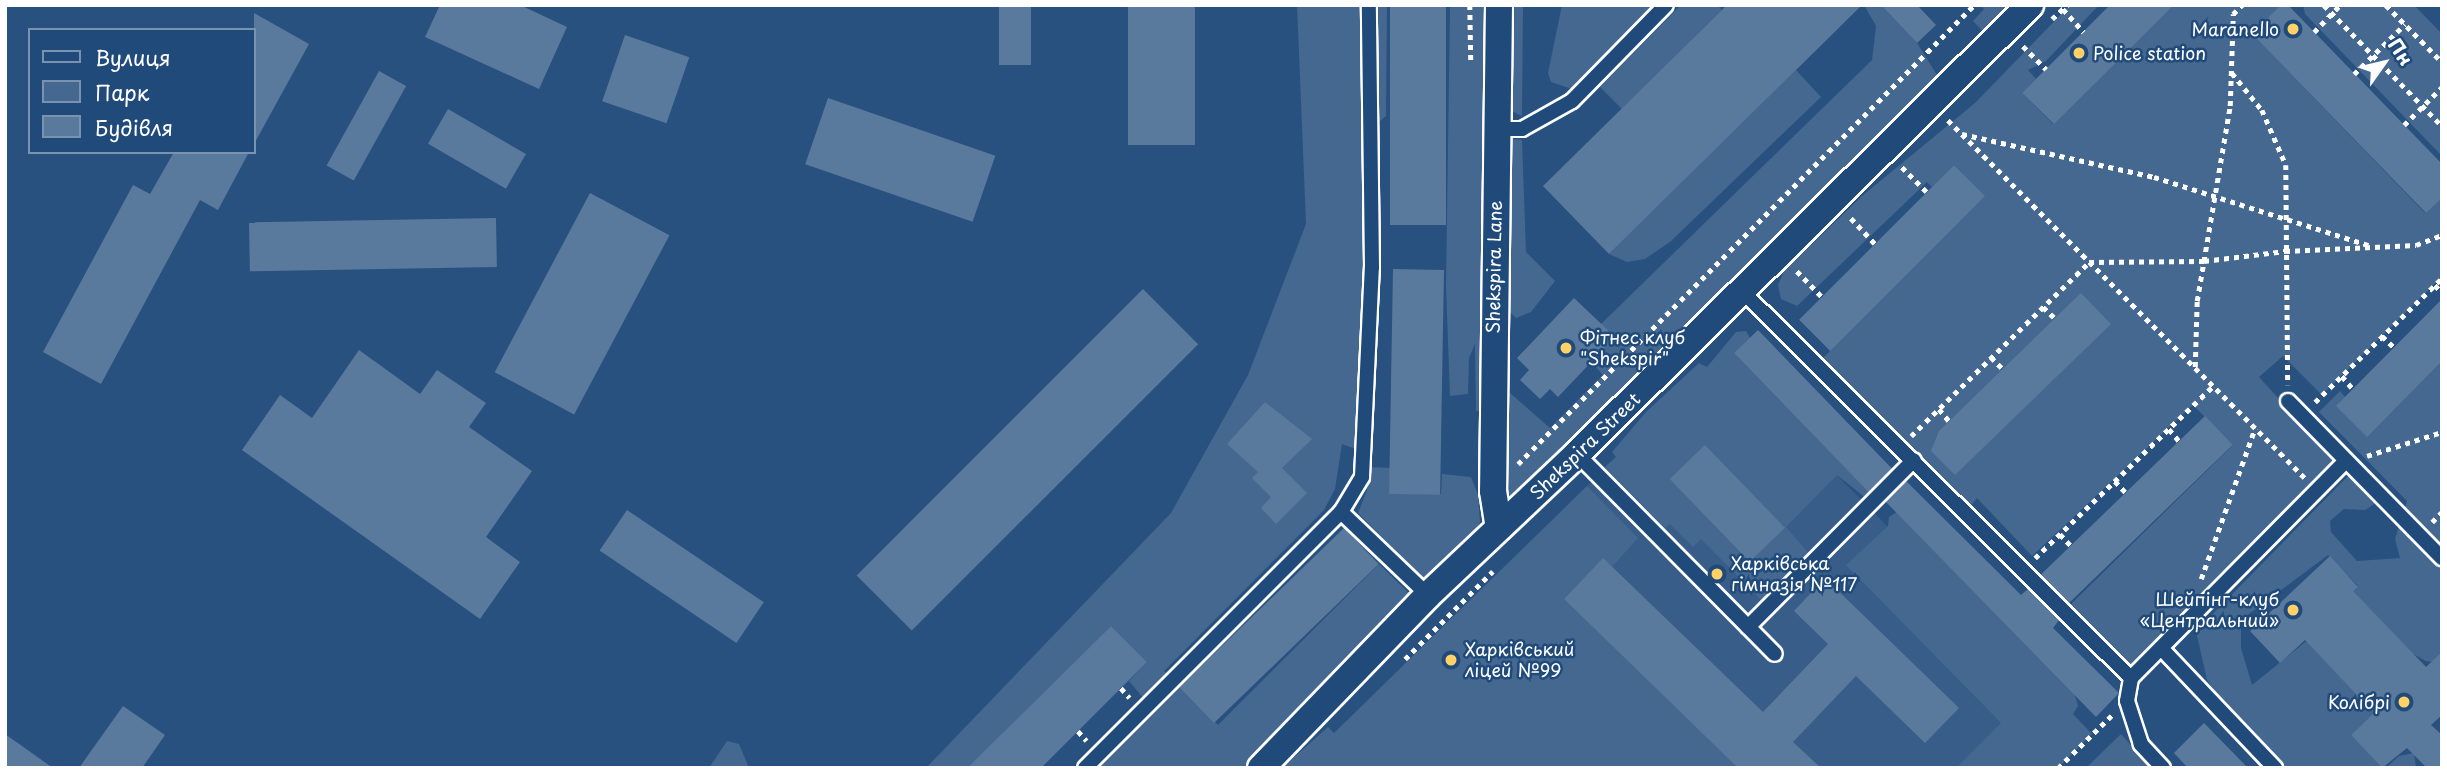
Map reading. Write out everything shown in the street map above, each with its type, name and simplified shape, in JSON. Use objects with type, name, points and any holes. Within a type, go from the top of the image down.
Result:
[{"type":"street","name":"Shekspira Lane","points":[[1499,5],[1493,491],[1500,528]]},
{"type":"street","name":"Shekspira Street","points":[[1261,768],[1428,595],[1743,292],[2030,5]]},
{"type":"lane","points":[[1085,768],[1341,512],[1362,477],[1373,267],[1369,5]]},
{"type":"lane","points":[[1496,129],[1522,129],[1572,101],[1666,5]]},
{"type":"lane","points":[[1743,292],[2024,568],[2131,678]]},
{"type":"lane","points":[[2288,401],[2442,558]]},
{"type":"lane","points":[[1577,454],[1775,654]]},
{"type":"lane","points":[[1748,627],[1914,460]]},
{"type":"lane","points":[[2163,768],[2141,744],[2127,701],[2131,678],[2346,461]]},
{"type":"lane","points":[[1341,512],[1428,595]]},
{"type":"lane","points":[[2161,648],[2275,768]]},
{"type":"path","points":[[1510,472],[1974,5]]},
{"type":"path","points":[[2195,368],[2197,301],[2217,197],[2231,73],[2234,14],[2242,5]]},
{"type":"path","points":[[2324,5],[2442,126]]},
{"type":"path","points":[[2314,32],[2340,5]]},
{"type":"path","points":[[2386,5],[2442,62]]},
{"type":"path","points":[[2063,9],[2084,32]]},
{"type":"path","points":[[2354,74],[2405,24]]},
{"type":"path","points":[[2023,46],[2046,69]]},
{"type":"path","points":[[2231,73],[2262,110],[2286,165],[2283,218],[2288,401]]},
{"type":"path","points":[[2404,125],[2442,87]]},
{"type":"path","points":[[1932,104],[2317,490]]},
{"type":"path","points":[[1962,134],[2154,177],[2373,247]]},
{"type":"path","points":[[1902,167],[1927,192]]},
{"type":"path","points":[[1851,218],[1875,244]]},
{"type":"path","points":[[1900,447],[2089,262],[2204,261],[2285,251],[2416,245],[2442,235]]},
{"type":"path","points":[[1797,271],[1822,297]]},
{"type":"path","points":[[2302,415],[2442,278]]},
{"type":"path","points":[[2434,285],[2442,293]]},
{"type":"path","points":[[2043,306],[2055,318]]},
{"type":"path","points":[[2382,336],[2394,347]]},
{"type":"path","points":[[1991,356],[2003,369]]},
{"type":"path","points":[[2342,376],[2353,389]]},
{"type":"path","points":[[2024,568],[2213,386]]},
{"type":"path","points":[[1939,409],[1949,421]]},
{"type":"path","points":[[2198,587],[2255,428]]},
{"type":"path","points":[[2169,429],[2179,440]]},
{"type":"path","points":[[2346,461],[2442,432]]},
{"type":"path","points":[[2115,481],[2126,493]]},
{"type":"path","points":[[2060,534],[2071,546]]},
{"type":"path","points":[[2058,768],[2127,701]]},
{"type":"shaded area","name":"Харківська гімназія №117","points":[[1719,355],[2079,721],[2033,768],[1303,768]]},
{"type":"green space","points":[[1297,5],[1371,5],[1361,451],[1342,444],[1335,489],[1324,510],[1164,671],[1218,725],[1379,564],[1417,601],[1254,768],[1089,768],[1150,706],[1129,681],[1147,662],[1111,626],[967,768],[926,768],[1171,513],[1248,375],[1306,224]]},
{"type":"green space","points":[[1375,5],[1387,5],[1386,116],[1379,122],[1374,118]]},
{"type":"green space","points":[[1450,5],[1491,5],[1485,411],[1476,411],[1475,344],[1469,358],[1468,394],[1450,396],[1446,287]]},
{"type":"green space","points":[[1505,5],[1523,5],[1522,116],[1507,109]]},
{"type":"green space","points":[[1562,5],[1654,5],[1572,89],[1551,82],[1548,73]]},
{"type":"green space","points":[[1681,5],[1717,5],[1722,10],[1622,109],[1600,87]]},
{"type":"green space","points":[[1864,5],[1881,5],[1917,43],[1942,83],[1512,497],[1500,488],[1501,385],[1550,428],[1603,375],[1591,362],[1601,324],[1872,60],[1876,26]]},
{"type":"green space","points":[[1980,5],[2020,5],[1988,37],[1973,21],[1984,9]]},
{"type":"green space","points":[[2070,5],[2099,5],[2046,61],[2028,70],[2036,79],[2022,93],[2053,124],[2174,5],[2281,5],[2254,36],[2425,213],[2442,198],[2442,277],[2322,395],[2283,356],[2259,377],[2336,462],[2131,672],[2068,607],[2233,445],[2193,405],[2032,556],[1977,498],[1969,508],[1821,360],[1985,196],[1954,165],[1932,187],[1927,182],[1797,306],[1781,299],[1778,285],[1784,271],[1862,196],[1975,103]]},
{"type":"green space","points":[[2303,5],[2414,5],[2442,34],[2442,156],[2305,14]]},
{"type":"green space","points":[[1796,70],[1821,97],[1670,242],[1645,259],[1627,262],[1609,254]]},
{"type":"green space","points":[[1510,140],[1522,140],[1526,252],[1555,281],[1531,312],[1516,318],[1508,310]]},
{"type":"green space","points":[[1746,331],[1756,348],[1879,469],[1883,484],[1867,499],[1837,475],[1786,527],[1811,556],[1764,603],[1701,539],[1693,547],[1670,524],[1665,528],[1605,467],[1616,457],[1612,452],[1646,412],[1699,363],[1707,367],[1736,332]]},
{"type":"green space","points":[[2442,361],[2442,664],[2426,661],[2327,608],[2358,586],[2328,555],[2241,620],[2241,648],[2252,685],[2314,635],[2385,703],[2351,735],[2382,768],[2263,768],[2225,730],[2226,708],[2207,680],[2196,631],[2347,477],[2357,478],[2376,503],[2365,510],[2344,509],[2330,521],[2331,532],[2357,561],[2400,558],[2395,539],[2407,501],[2319,412],[2340,391],[2345,397]]},
{"type":"green space","points":[[1368,467],[1391,468],[1391,494],[1441,494],[1442,474],[1471,477],[1478,495],[1480,522],[1473,540],[1425,580],[1358,513],[1367,490]]},
{"type":"green space","points":[[1587,486],[1638,538],[1612,567],[1603,559],[1564,599],[1738,768],[1282,768],[1328,727],[1334,733]]},
{"type":"green space","points":[[1897,512],[2069,675],[2078,706],[2073,714],[2092,734],[2058,768],[1956,768],[2001,723],[1846,565],[1888,526],[1889,517]]},
{"type":"green space","points":[[2121,734],[2151,768],[2086,768]]},
{"type":"green space","points":[[727,741],[739,744],[749,768],[709,768]]},
{"type":"green space","points":[[2414,753],[2416,768],[2386,768],[2399,756]]},
{"type":"building","points":[[440,5],[520,5],[567,27],[539,89],[425,37]]},
{"type":"building","points":[[999,5],[1031,5],[1031,65],[999,65]]},
{"type":"building","points":[[1128,5],[1195,5],[1195,145],[1128,145]]},
{"type":"building","points":[[1390,5],[1446,5],[1446,225],[1390,225]]},
{"type":"building","points":[[1727,5],[1862,5],[1609,254],[1543,186]]},
{"type":"building","points":[[1881,5],[1917,5],[1936,25],[1917,43]]},
{"type":"building","points":[[2110,5],[2174,5],[2054,124],[2022,93]]},
{"type":"building","points":[[2281,5],[2288,5],[2442,164],[2442,198],[2426,213],[2252,34]]},
{"type":"building","points":[[254,13],[309,44],[256,140],[256,28]]},
{"type":"building","points":[[625,35],[689,57],[667,123],[602,101]]},
{"type":"building","points":[[379,71],[406,86],[354,180],[327,165]]},
{"type":"building","points":[[828,98],[995,156],[973,222],[805,164]]},
{"type":"building","points":[[448,109],[526,154],[506,189],[428,144]]},
{"type":"building","points":[[173,154],[248,154],[218,210],[200,200],[101,384],[43,352],[133,185],[150,194]]},
{"type":"building","points":[[1954,165],[1985,196],[1830,351],[1799,320]]},
{"type":"building","points":[[590,193],[669,235],[574,414],[495,372]]},
{"type":"building","points":[[496,218],[497,267],[250,271],[249,222]]},
{"type":"building","points":[[1393,269],[1444,270],[1440,495],[1389,494]]},
{"type":"building","points":[[1143,289],[1198,344],[912,631],[857,575]]},
{"type":"building","points":[[2081,293],[2111,324],[1955,475],[1931,451],[1939,431]]},
{"type":"building","name":"Фітнес клуб \"Shekspir\"","points":[[1574,298],[1615,337],[1558,397],[1550,389],[1540,399],[1520,380],[1529,370],[1517,358]]},
{"type":"building","points":[[2442,299],[2442,361],[2367,437],[2336,406]]},
{"type":"building","points":[[1758,330],[1892,469],[1868,492],[1734,353]]},
{"type":"building","points":[[359,350],[420,394],[437,370],[486,403],[469,427],[532,471],[486,537],[520,562],[480,619],[242,450],[280,395],[312,418]]},
{"type":"building","points":[[1265,402],[1312,439],[1282,468],[1307,493],[1276,524],[1261,508],[1271,497],[1252,478],[1258,472],[1227,444]]},
{"type":"building","points":[[2205,416],[2233,445],[2069,603],[2041,574]]},
{"type":"building","points":[[1705,445],[1785,528],[1750,562],[1670,479]]},
{"type":"building","points":[[1906,481],[2021,595],[2028,589],[2059,620],[2053,628],[2119,693],[2096,717],[1886,502]]},
{"type":"building","points":[[627,510],[764,602],[736,643],[600,551]]},
{"type":"building","points":[[1344,528],[1379,564],[1214,723],[1179,687]]},
{"type":"building","points":[[2330,556],[2358,587],[2353,591],[2426,667],[2442,652],[2442,715],[2431,725],[2442,735],[2442,768],[2427,768],[2407,748],[2382,768],[2351,735],[2374,713],[2305,640],[2280,663],[2250,631]]},
{"type":"building","points":[[1603,558],[1763,712],[1828,644],[1794,611],[1825,578],[1959,708],[1925,743],[1856,676],[1793,742],[1821,768],[1738,768],[1564,599]]},
{"type":"building","points":[[1111,626],[1147,662],[1041,768],[967,768]]},
{"type":"building","points":[[123,706],[165,735],[142,768],[79,768]]},
{"type":"building","points":[[2204,723],[2248,768],[2188,768],[2174,753]]},
{"type":"building","points":[[5,734],[53,768],[5,768]]},
{"type":"place","name":"Maranello","points":[[2293,29]]},
{"type":"place","name":"Police station","points":[[2079,53]]},
{"type":"place","name":"Фітнес клуб \"Shekspir\"","points":[[1566,348]]},
{"type":"place","name":"Харківська гімназія №117","points":[[1717,574]]},
{"type":"place","name":"Шейпінг-клуб «Центральний»","points":[[2293,610]]},
{"type":"place","name":"Харківський ліцей №99","points":[[1451,660]]},
{"type":"place","name":"Колібрі","points":[[2404,702]]}]
